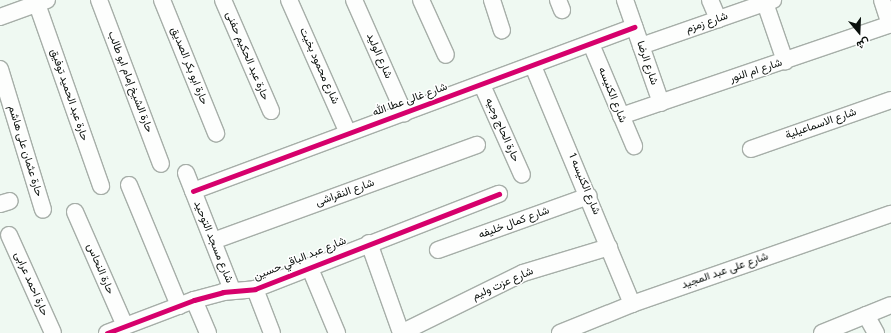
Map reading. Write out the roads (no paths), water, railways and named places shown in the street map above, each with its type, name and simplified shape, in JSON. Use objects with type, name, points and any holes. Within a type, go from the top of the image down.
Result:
[{"type":"street","name":"حارة الشيخ إمام ابو طالب","points":[[99,0],[161,164]]},
{"type":"street","name":"حارة ابو بكر الصديق","points":[[162,0],[216,133]]},
{"type":"street","name":"حارة عبد الحكيم حفنى","points":[[223,0],[271,111]]},
{"type":"street","name":"شارع محمود بخيت","points":[[289,0],[348,133]]},
{"type":"street","name":"شارع الوليد","points":[[354,0],[404,113]]},
{"type":"street","points":[[421,0],[446,55]]},
{"type":"street","points":[[492,0],[502,30]]},
{"type":"street","name":"شارع الرضا","points":[[625,0],[661,103]]},
{"type":"street","points":[[710,0],[718,19]]},
{"type":"street","points":[[882,0],[890,25]]},
{"type":"street","points":[[768,1],[785,61]]},
{"type":"street","name":"شارع زمزم","points":[[641,46],[768,1]]},
{"type":"street","points":[[0,17],[42,2]]},
{"type":"street","name":"حارة عبد الحميد توفيق","points":[[42,2],[101,186]]},
{"type":"street","name":"شارع ام النور","points":[[621,116],[890,25]]},
{"type":"street","name":"شارع غالى عطا الله","points":[[193,191],[482,85],[634,27]]},
{"type":"street","name":"شارع الكنيسه","points":[[591,44],[634,146]]},
{"type":"street","name":"شارع الكنيسه 1","points":[[533,66],[589,196],[632,304]]},
{"type":"street","name":"حارة عثمان على هاشم","points":[[0,69],[43,210]]},
{"type":"street","name":"حارة الحاج وجيه","points":[[482,85],[522,175]]},
{"type":"street","name":"شارع الاسماعيلية","points":[[751,149],[891,100]]},
{"type":"street","name":"شارع النقراشى","points":[[213,241],[477,146]]},
{"type":"street","name":"شارع مسجد التوحيد","points":[[186,172],[232,290]]},
{"type":"street","points":[[130,185],[179,306]]},
{"type":"street","name":"شارع عبد الباقي حسين","points":[[107,333],[133,327],[194,300],[232,290],[255,289],[369,243],[499,194]]},
{"type":"street","name":"شارع كمال خليفه","points":[[438,250],[589,196]]},
{"type":"street","name":"حارة النحاس","points":[[76,212],[133,327]]},
{"type":"street","name":"شارع على عبد المجيد","points":[[562,333],[632,304],[891,214]]},
{"type":"street","name":"حارة احمد عرابى","points":[[9,235],[53,333]]},
{"type":"street","points":[[369,243],[401,333]]},
{"type":"street","name":"شارع عزت وليم","points":[[401,333],[523,274],[609,247]]},
{"type":"street","points":[[310,266],[337,333]]},
{"type":"street","points":[[255,289],[272,333]]},
{"type":"street","points":[[194,300],[208,333]]},
{"type":"street","points":[[822,333],[891,305]]},
{"type":"street","points":[[866,315],[876,333]]}]
